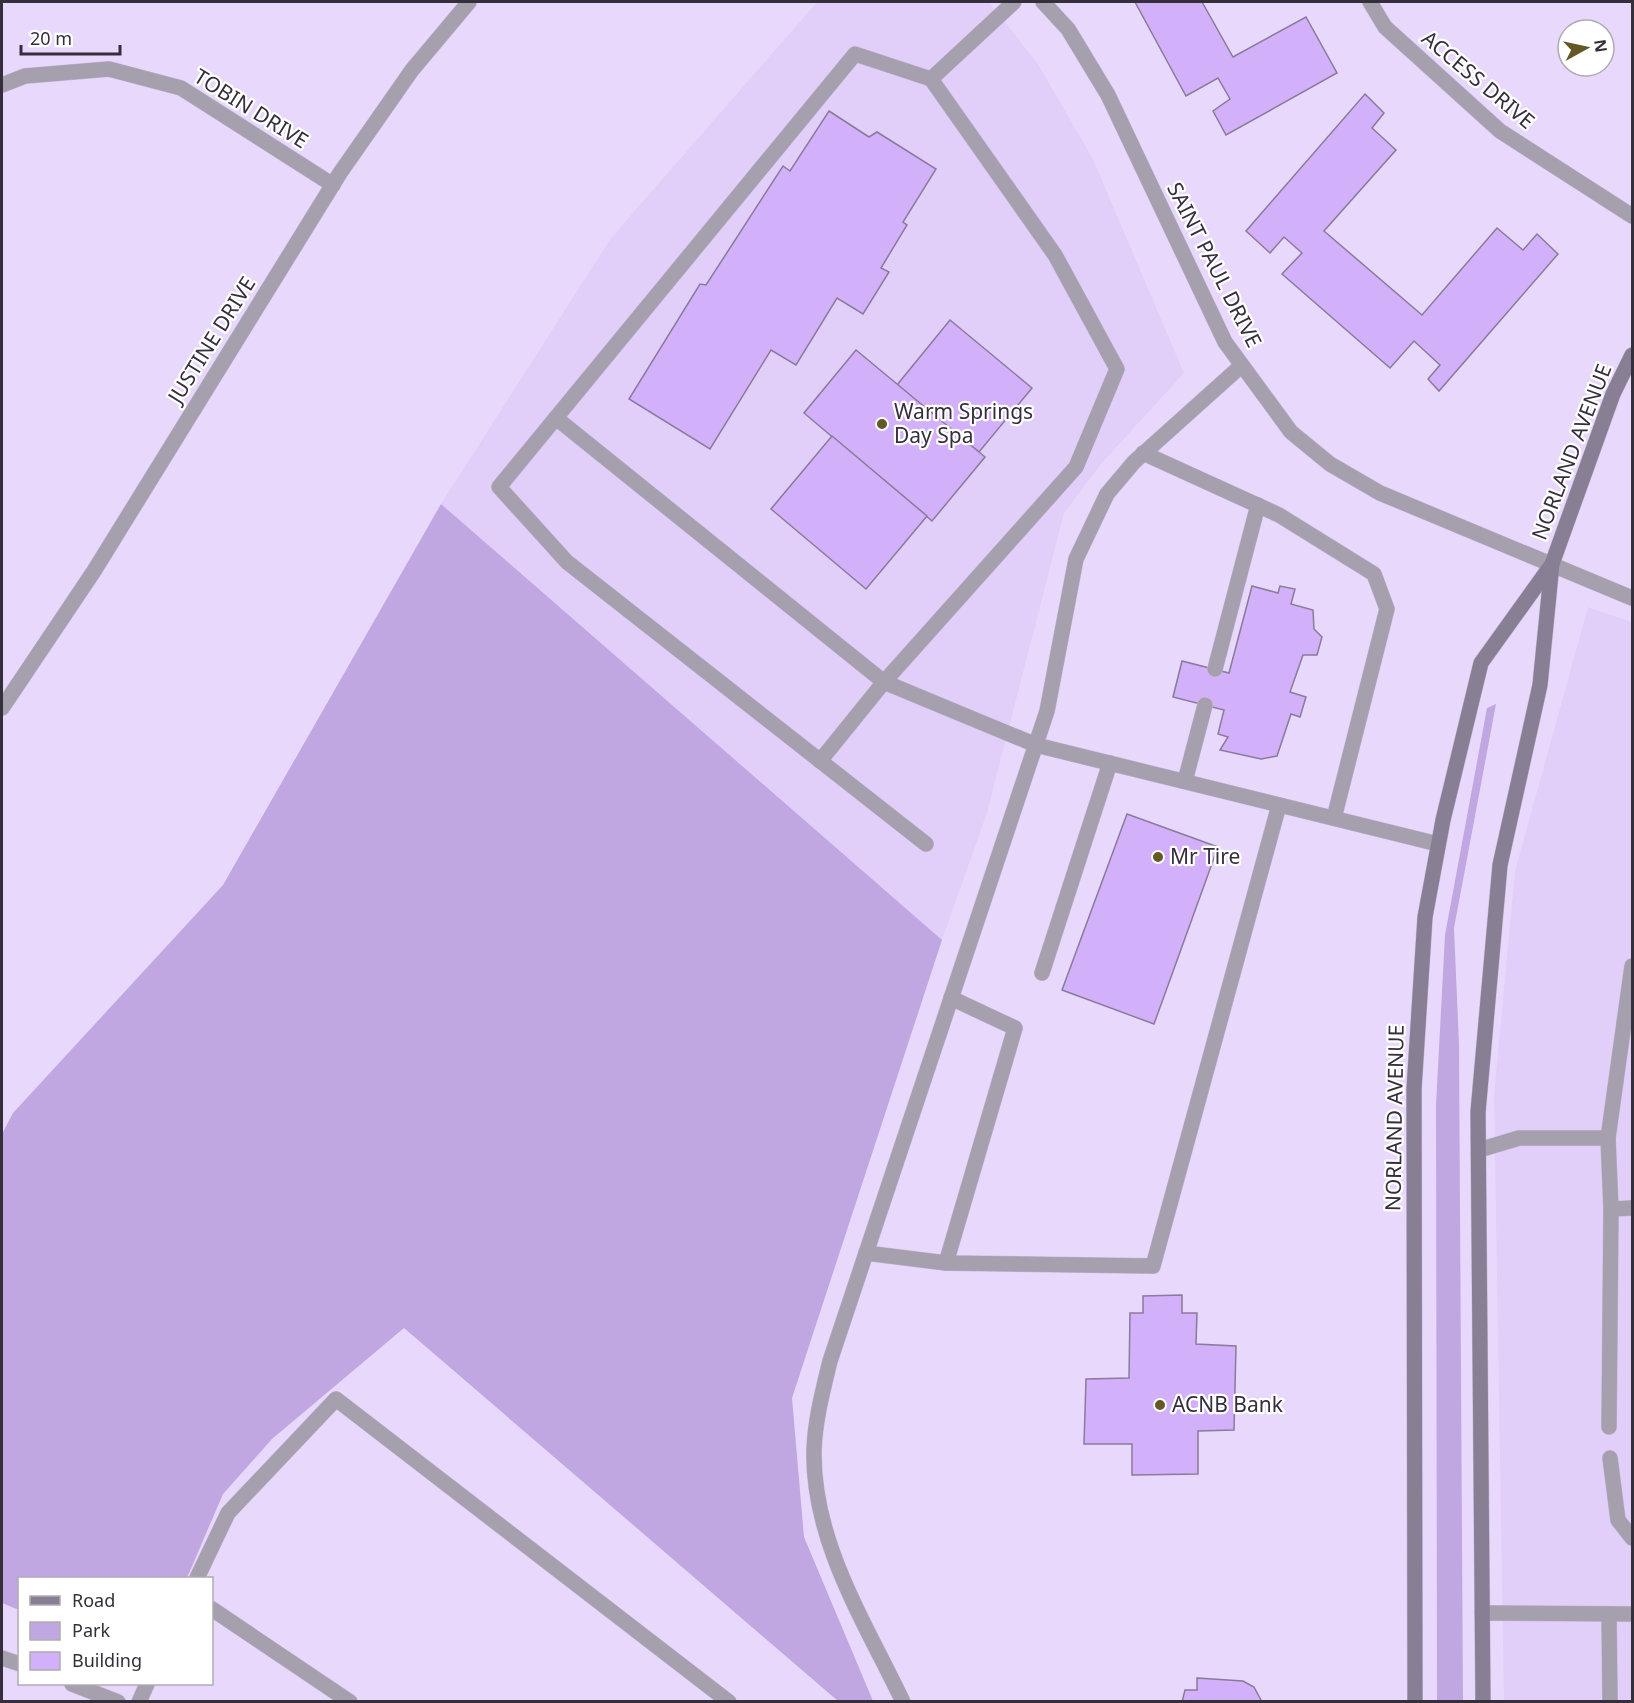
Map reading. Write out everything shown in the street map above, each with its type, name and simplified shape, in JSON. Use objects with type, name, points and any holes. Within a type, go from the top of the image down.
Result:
[{"type":"main road","name":"NORLAND AVENUE","points":[[1483,1701],[1479,1150],[1483,1043],[1500,865],[1540,684],[1552,564],[1613,394],[1632,355]]},
{"type":"main road","name":"NORLAND AVENUE","points":[[1415,1701],[1414,1089],[1425,917],[1438,844],[1480,663],[1552,564]]},
{"type":"street","name":"JUSTINE DRIVE","points":[[2,708],[94,571],[333,185],[412,70],[469,2]]},
{"type":"street","points":[[930,79],[1014,2]]},
{"type":"street","name":"SAINT PAUL DRIVE","points":[[1043,2],[1068,29],[1108,95],[1225,342],[1291,432],[1330,464],[1380,493],[1632,598]]},
{"type":"street","name":"ACCESS DRIVE","points":[[1370,2],[1385,27],[1500,131],[1632,216]]},
{"type":"street","points":[[820,761],[884,682],[1076,467],[1117,369],[1055,255],[930,79],[855,54],[499,487],[567,562],[820,761],[926,844]]},
{"type":"street","name":"TOBIN DRIVE","points":[[2,85],[25,76],[109,69],[181,88],[333,185]]},
{"type":"street","points":[[903,1701],[831,1551],[822,1522],[816,1480],[816,1425],[830,1361],[1047,711],[1076,560],[1107,494],[1143,453],[1242,366]]},
{"type":"street","points":[[556,418],[884,682],[1036,745],[1438,844]]},
{"type":"street","points":[[1143,453],[1279,515],[1374,574],[1387,609],[1334,818]]},
{"type":"street","points":[[1215,669],[1258,505]]},
{"type":"street","points":[[1185,781],[1205,705]]},
{"type":"street","points":[[1042,973],[1110,763]]},
{"type":"street","points":[[866,1253],[946,1263],[1153,1266],[1278,805]]},
{"type":"street","points":[[1609,1427],[1611,1209],[1608,1138],[1625,1070],[1632,966]]},
{"type":"street","points":[[946,1263],[1015,1028],[951,998]]},
{"type":"street","points":[[1479,1150],[1519,1138],[1608,1138]]},
{"type":"street","points":[[1611,1209],[1632,1208]]},
{"type":"street","points":[[197,1577],[228,1513],[336,1399],[729,1701]]},
{"type":"street","points":[[1610,1458],[1618,1520],[1632,1538]]},
{"type":"street","points":[[213,1610],[350,1701]]},
{"type":"street","points":[[1482,1613],[1632,1614]]},
{"type":"street","points":[[1609,1614],[1610,1701]]},
{"type":"street","points":[[2,1658],[18,1663]]},
{"type":"street","points":[[77,1685],[118,1701]]},
{"type":"street","points":[[139,1701],[146,1685]]},
{"type":"shaded area","points":[[817,2],[989,2],[1038,64],[1093,159],[1184,373],[1101,464],[1064,513],[987,813],[942,940],[432,518],[611,238]]},
{"type":"shaded area","points":[[1588,607],[1632,622],[1632,1701],[1504,1702],[1494,1096],[1515,871]]},
{"type":"green space","points":[[441,504],[942,940],[792,1398],[804,1537],[873,1701],[838,1701],[404,1328],[272,1439],[223,1494],[187,1577],[18,1577],[18,1610],[2,1603],[2,1134],[13,1113],[223,885]]},
{"type":"green space","points":[[1496,704],[1454,928],[1459,1044],[1463,1701],[1437,1701],[1436,1105],[1445,935],[1487,708]]},
{"type":"building","points":[[1135,2],[1202,2],[1233,57],[1306,17],[1337,73],[1226,135],[1213,111],[1230,99],[1218,78],[1186,96]]},
{"type":"building","points":[[1365,94],[1384,113],[1372,128],[1396,150],[1324,231],[1422,315],[1497,228],[1523,250],[1537,234],[1558,254],[1439,391],[1428,379],[1440,365],[1414,341],[1390,368],[1282,274],[1302,253],[1284,237],[1270,253],[1246,231]]},
{"type":"building","points":[[829,111],[869,137],[877,132],[936,169],[903,222],[907,225],[881,268],[889,272],[863,314],[837,298],[796,365],[771,350],[710,449],[629,399],[700,284],[706,285],[783,166],[790,171]]},
{"type":"building","points":[[950,320],[1032,388],[979,452],[897,385]]},
{"type":"building","name":"Warm Springs Day Spa","points":[[856,350],[985,457],[932,521],[804,413]]},
{"type":"building","points":[[832,436],[927,516],[866,589],[771,509]]},
{"type":"building","points":[[1252,586],[1278,593],[1280,586],[1295,589],[1291,604],[1313,610],[1314,629],[1322,637],[1317,655],[1303,655],[1290,692],[1306,697],[1300,717],[1291,714],[1277,756],[1261,759],[1220,750],[1228,737],[1218,734],[1224,710],[1173,697],[1182,661],[1229,673]]},
{"type":"building","points":[[1127,814],[1218,847],[1154,1024],[1062,990]]},
{"type":"building","name":"ACNB Bank","points":[[1182,1295],[1182,1313],[1197,1313],[1196,1344],[1236,1346],[1234,1430],[1198,1431],[1198,1474],[1132,1475],[1132,1444],[1084,1444],[1086,1379],[1129,1378],[1130,1313],[1143,1313],[1143,1296]]},
{"type":"building","points":[[1197,1678],[1243,1681],[1254,1687],[1262,1702],[1182,1702],[1185,1690],[1197,1690]]},
{"type":"place","name":"Warm Springs Day Spa","points":[[882,424]]},
{"type":"place","name":"Mr Tire","points":[[1158,857]]},
{"type":"place","name":"ACNB Bank","points":[[1160,1405]]}]
